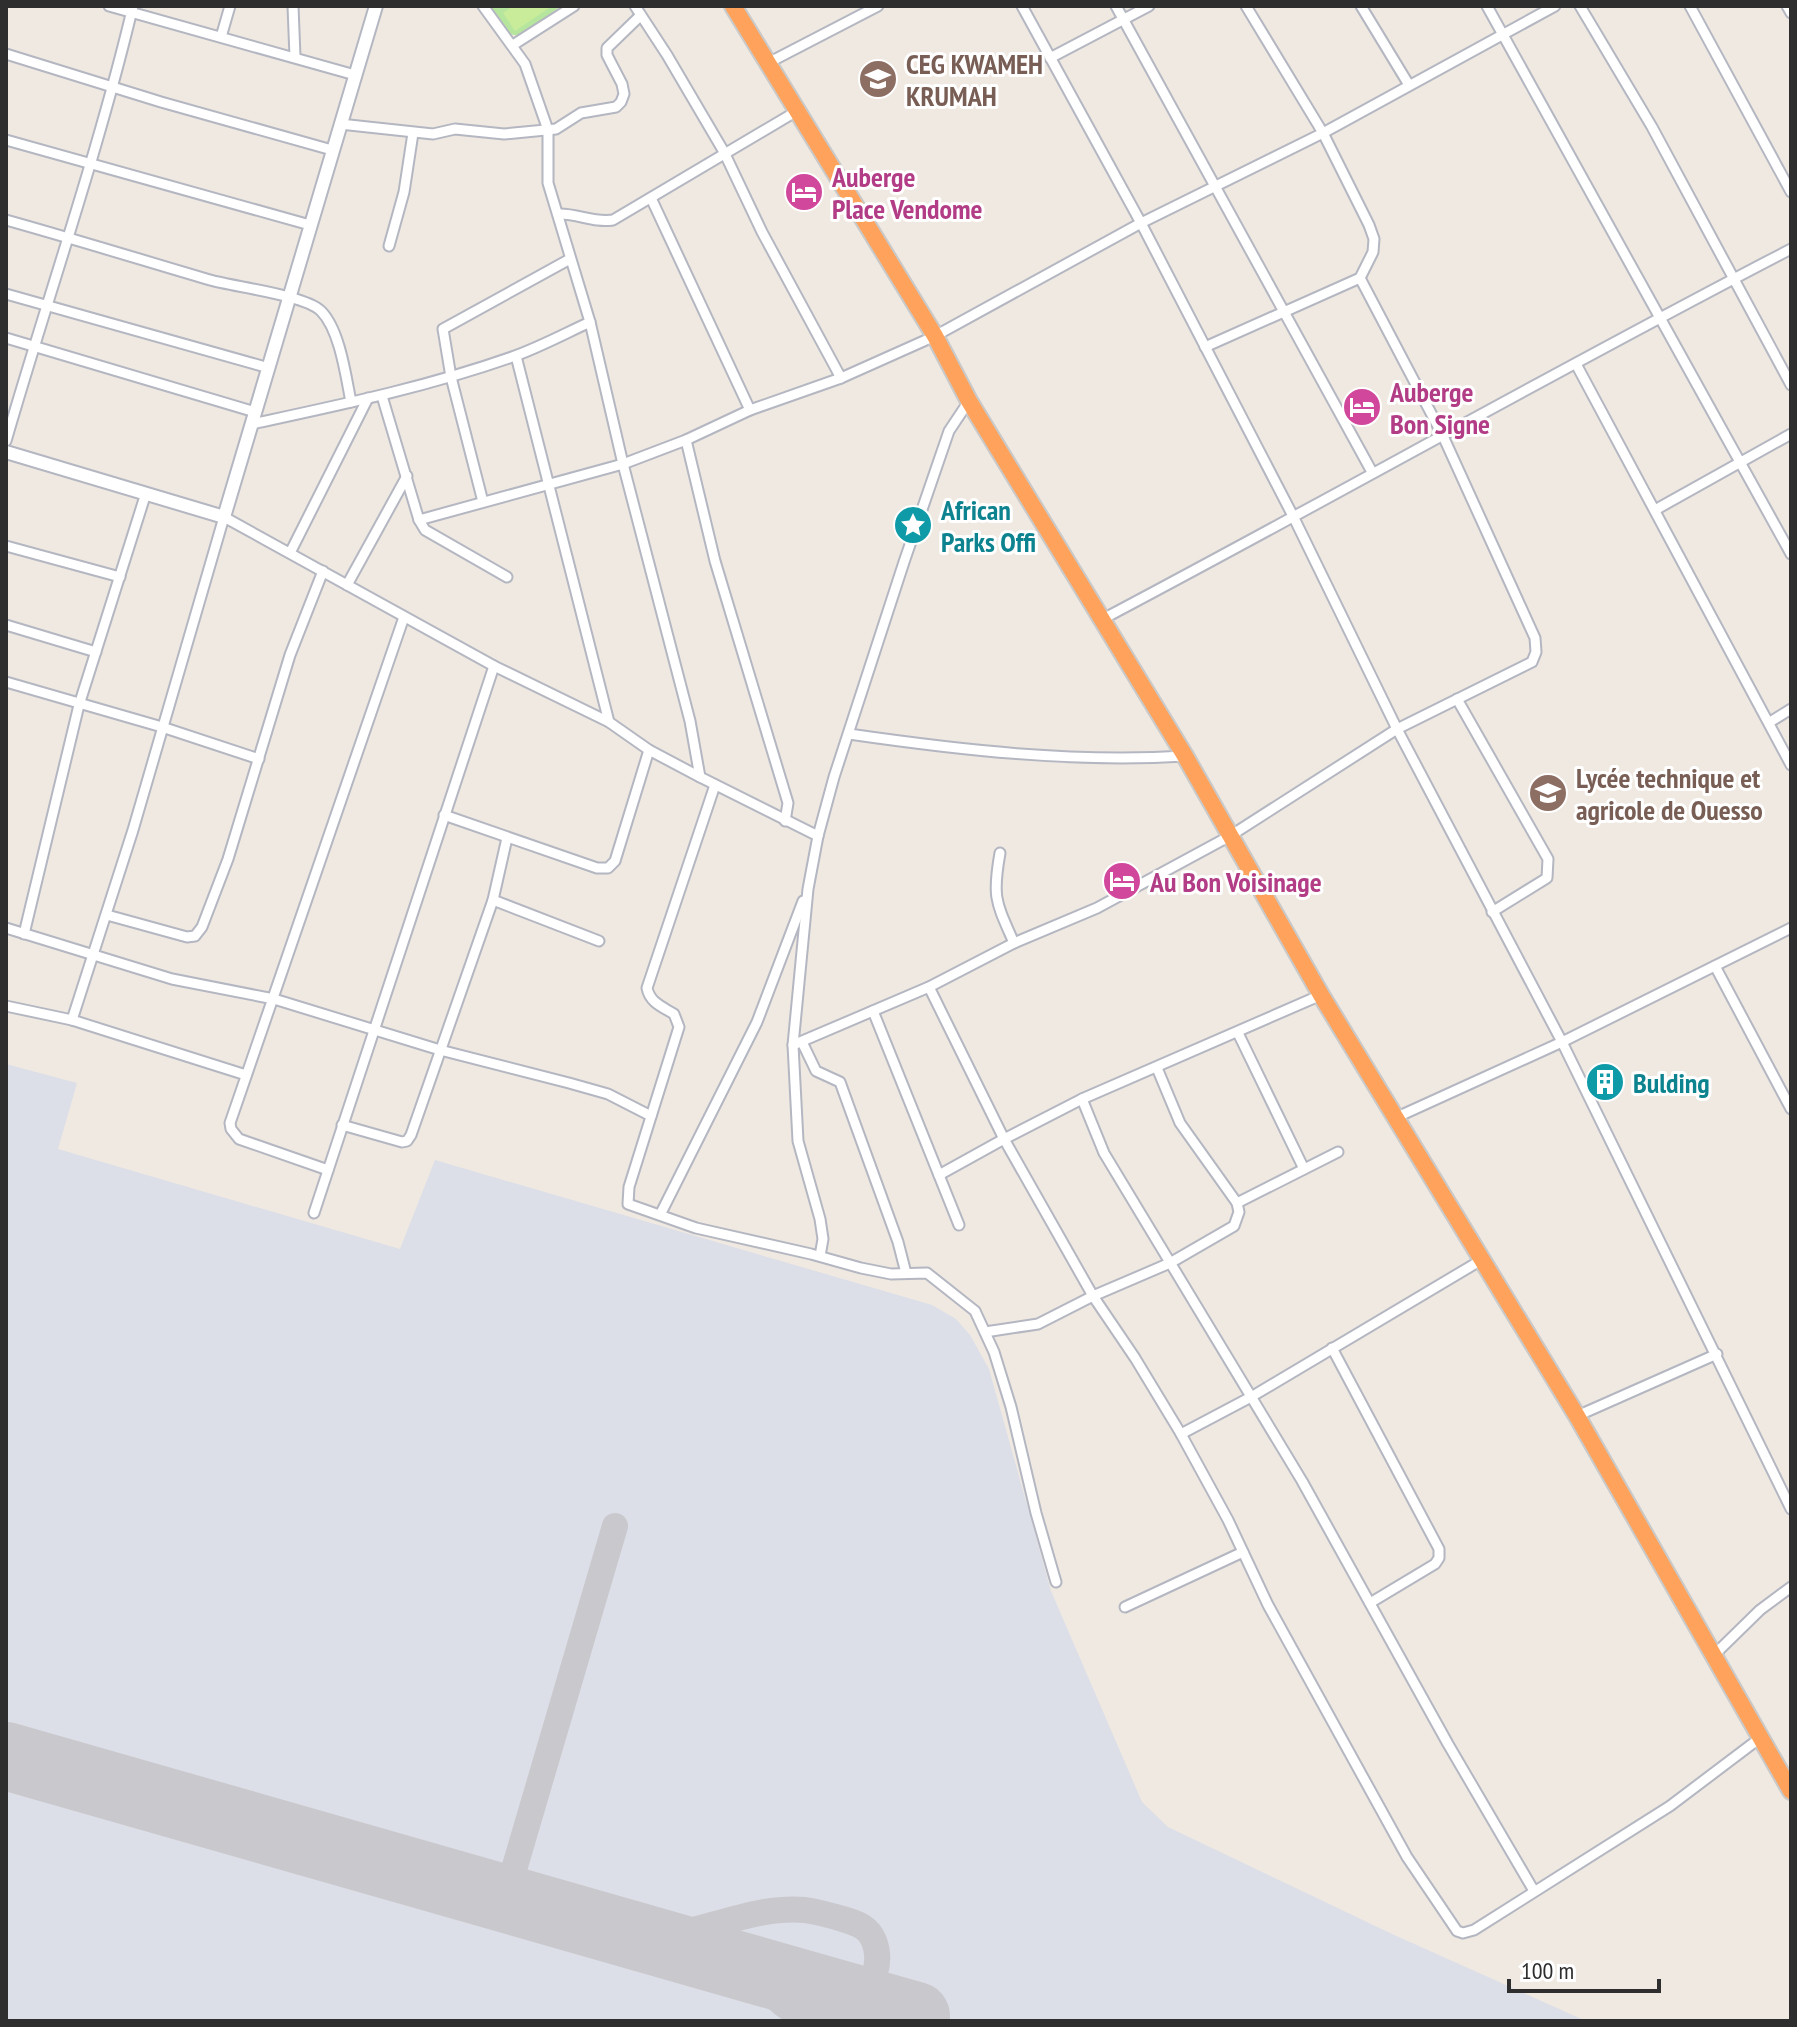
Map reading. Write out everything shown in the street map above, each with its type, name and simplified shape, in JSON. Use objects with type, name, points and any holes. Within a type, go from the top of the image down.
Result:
[{"type":"highway","points":[[733,6],[935,336],[969,401],[1185,756],[1321,995],[1577,1416],[1791,1791]]},
{"type":"street","points":[[109,6],[132,9],[355,75]]},
{"type":"street","points":[[221,37],[230,6]]},
{"type":"street","points":[[293,6],[295,57]]},
{"type":"street","points":[[72,1020],[107,915],[376,6]]},
{"type":"street","points":[[483,6],[513,45],[535,87],[548,130],[548,183],[560,214],[570,259],[590,322],[623,464],[690,721],[700,777]]},
{"type":"street","points":[[513,45],[574,6]]},
{"type":"street","points":[[768,63],[878,6]]},
{"type":"street","points":[[1022,6],[1141,223],[1294,518],[1397,729],[1562,1042],[1791,1509]]},
{"type":"street","points":[[1116,6],[1372,472]]},
{"type":"street","points":[[1050,58],[1149,6]]},
{"type":"street","points":[[1205,347],[1360,278],[1373,252],[1374,239],[1323,133],[1246,6]]},
{"type":"street","points":[[1361,6],[1409,85]]},
{"type":"street","points":[[1487,6],[1791,554]]},
{"type":"street","points":[[419,520],[623,464],[686,440],[750,410],[841,378],[935,336],[1141,223],[1323,133],[1555,6]]},
{"type":"street","points":[[1580,6],[1652,127],[1791,385]]},
{"type":"street","points":[[1690,6],[1791,192]]},
{"type":"street","points":[[1787,6],[1791,13]]},
{"type":"street","points":[[6,441],[91,165],[132,9]]},
{"type":"street","points":[[340,124],[413,133],[433,134],[455,129],[504,134],[548,130],[560,127],[581,113],[616,107],[624,94],[607,55],[607,48],[637,11],[667,55],[724,152],[762,232],[841,378]]},
{"type":"street","points":[[6,54],[332,150]]},
{"type":"street","points":[[560,214],[577,214],[599,222],[613,220],[797,111]]},
{"type":"street","points":[[389,246],[404,192],[413,133]]},
{"type":"street","points":[[6,140],[310,225]]},
{"type":"street","points":[[651,198],[750,410]]},
{"type":"street","points":[[6,220],[214,281],[313,305],[328,320],[343,362],[351,402]]},
{"type":"street","points":[[1101,620],[1791,249]]},
{"type":"street","points":[[483,502],[442,334],[445,326],[570,259]]},
{"type":"street","points":[[798,1043],[929,987],[1014,943],[1097,908],[1230,836],[1397,729],[1532,662],[1536,652],[1535,638],[1443,436],[1360,278]]},
{"type":"street","points":[[6,294],[269,368]]},
{"type":"street","points":[[6,338],[154,380],[254,418],[382,396],[451,377],[516,356],[590,322]]},
{"type":"street","points":[[516,356],[609,722]]},
{"type":"street","points":[[1576,364],[1791,765]]},
{"type":"street","points":[[382,396],[419,520],[425,530],[507,577]]},
{"type":"street","points":[[290,553],[368,398]]},
{"type":"street","points":[[820,1256],[823,1239],[820,1219],[799,1151],[798,1043],[808,889],[818,836],[849,734],[947,436],[969,401]]},
{"type":"street","points":[[1655,510],[1791,434]]},
{"type":"street","points":[[686,440],[715,561],[788,803],[785,821]]},
{"type":"street","points":[[6,452],[224,517],[494,666],[609,722],[649,750],[818,836]]},
{"type":"street","points":[[347,585],[407,476]]},
{"type":"street","points":[[24,934],[79,705],[146,493]]},
{"type":"street","points":[[6,546],[120,577]]},
{"type":"street","points":[[107,915],[187,937],[195,936],[202,927],[228,859],[290,655],[323,571]]},
{"type":"street","points":[[328,1170],[261,1147],[234,1134],[230,1123],[404,617]]},
{"type":"street","points":[[6,625],[96,652]]},
{"type":"street","points":[[314,1213],[494,666]]},
{"type":"street","points":[[6,682],[259,759]]},
{"type":"street","points":[[1457,699],[1548,859],[1547,878],[1492,912]]},
{"type":"street","points":[[1770,722],[1791,709]]},
{"type":"street","points":[[849,734],[969,749],[1099,758],[1185,756]]},
{"type":"street","points":[[444,815],[597,868],[608,868],[615,861],[649,750]]},
{"type":"street","points":[[715,785],[647,988],[648,996],[674,1014],[679,1027],[627,1200],[630,1206],[696,1228],[891,1274],[919,1272],[934,1277],[975,1311],[1011,1407],[1056,1582]]},
{"type":"street","points":[[342,1125],[407,1141],[493,900],[507,838]]},
{"type":"street","points":[[1000,853],[995,882],[996,901],[1014,943]]},
{"type":"street","points":[[660,1215],[757,1022],[808,889]]},
{"type":"street","points":[[493,900],[599,941]]},
{"type":"street","points":[[6,928],[189,983],[274,999],[440,1050],[608,1094],[651,1116]]},
{"type":"street","points":[[1395,1118],[1562,1042],[1791,928]]},
{"type":"street","points":[[1715,966],[1791,1109]]},
{"type":"street","points":[[929,987],[1004,1139],[1093,1296],[1181,1434],[1268,1605],[1407,1857],[1457,1931],[1474,1930],[1670,1806],[1760,1738]]},
{"type":"street","points":[[939,1175],[1082,1099],[1321,995]]},
{"type":"street","points":[[6,1006],[72,1020],[246,1075]]},
{"type":"street","points":[[873,1011],[959,1225]]},
{"type":"street","points":[[1238,1033],[1304,1169]]},
{"type":"street","points":[[798,1043],[816,1071],[840,1082],[898,1242],[906,1273]]},
{"type":"street","points":[[985,1332],[1038,1324],[1170,1263],[1234,1226],[1239,1212],[1237,1203],[1180,1123],[1157,1068]]},
{"type":"street","points":[[1082,1099],[1099,1143],[1251,1397],[1534,1891]]},
{"type":"street","points":[[1237,1203],[1338,1152]]},
{"type":"street","points":[[1181,1434],[1251,1397],[1483,1259]]},
{"type":"street","points":[[1332,1348],[1439,1549],[1435,1564],[1370,1603]]},
{"type":"street","points":[[1577,1416],[1717,1354]]},
{"type":"street","points":[[1125,1607],[1243,1552]]},
{"type":"street","points":[[1713,1656],[1760,1610],[1791,1587]]},
{"type":"shaded area","points":[[6,1064],[77,1083],[58,1149],[400,1249],[435,1160],[932,1305],[956,1319],[970,1335],[989,1369],[1051,1591],[1142,1802],[1168,1827],[1392,1934],[1586,2021],[6,2021]]},
{"type":"green space","points":[[488,6],[561,6],[520,36],[509,34]]},
{"type":"green space","points":[[513,6],[552,6],[515,31],[503,13]]},
{"type":"taxiway","points":[[505,1900],[615,1526]]},
{"type":"taxiway","points":[[643,1939],[765,1912],[805,1910],[863,1927],[874,1941],[877,1958],[875,1973],[857,1999],[843,2008],[812,2015],[784,2005],[753,1970]]},
{"type":"runway","points":[[6,1756],[916,2016]]},
{"type":"place","name":"CEG KWAMEH KRUMAH","points":[[878,79]]},
{"type":"place","name":"Auberge Place Vendome","points":[[804,192]]},
{"type":"place","name":"Auberge Bon Signe","points":[[1362,407]]},
{"type":"place","name":"African Parks Offi","points":[[913,525]]},
{"type":"place","name":"Lycée technique et agricole de Ouesso","points":[[1548,793]]},
{"type":"place","name":"Au Bon Voisinage","points":[[1122,881]]},
{"type":"place","name":"Bulding","points":[[1605,1082]]}]
